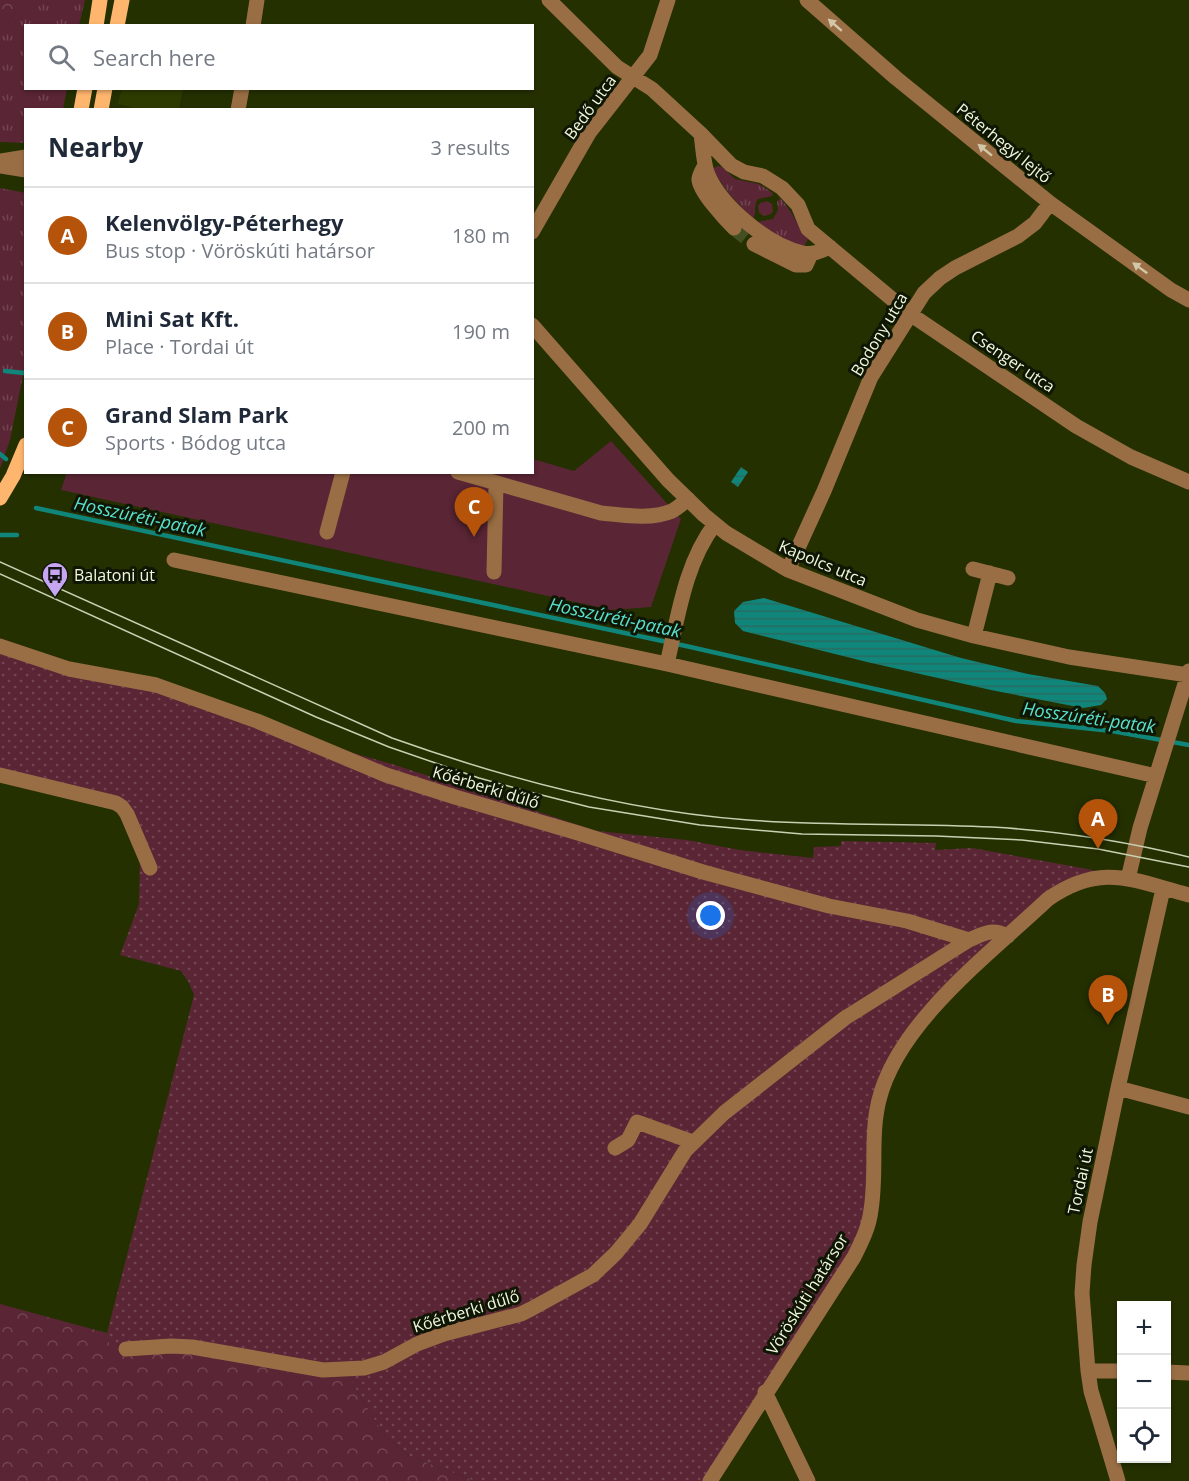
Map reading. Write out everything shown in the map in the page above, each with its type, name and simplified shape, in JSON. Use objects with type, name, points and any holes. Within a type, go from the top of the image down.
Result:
[{"type":"main road","points":[[96,24],[100,0]]},
{"type":"main road","points":[[117,24],[122,0]]},
{"type":"main road","points":[[81,108],[84,90]]},
{"type":"main road","points":[[100,108],[104,90]]},
{"type":"main road","points":[[0,498],[13,476],[24,450]]},
{"type":"street","points":[[253,24],[257,0]]},
{"type":"street","name":"Csenger utca","points":[[549,0],[617,68],[652,89],[731,165],[744,172],[763,176],[782,188],[798,206],[808,229],[910,314],[1076,426],[1131,457],[1189,483]]},
{"type":"street","name":"Bedő utca","points":[[534,229],[589,133],[650,55],[668,0]]},
{"type":"street","name":"Péterhegyi lejtő","points":[[807,0],[896,78],[1050,204],[1171,290],[1189,300]]},
{"type":"street","points":[[76,108],[84,90],[98,108]]},
{"type":"street","points":[[238,108],[242,90]]},
{"type":"street","points":[[701,134],[705,165],[712,183],[734,211],[746,222],[777,243],[803,253],[811,254],[830,247]]},
{"type":"street","points":[[0,163],[24,157]]},
{"type":"street","points":[[0,163],[24,169]]},
{"type":"street","points":[[705,165],[699,179],[700,184],[714,207],[734,228]]},
{"type":"street","name":"Bodony utca","points":[[788,570],[824,491],[871,377],[924,293],[955,268],[1018,236],[1035,224],[1050,204]]},
{"type":"street","points":[[754,244],[796,265],[806,265],[811,254]]},
{"type":"street","name":"Kapolcs utca","points":[[534,327],[668,480],[715,524],[760,555],[788,570],[908,616],[974,636],[1069,657],[1188,673]]},
{"type":"street","points":[[327,532],[342,474]]},
{"type":"street","points":[[464,474],[586,510],[624,516],[654,515],[673,510],[688,499]]},
{"type":"street","points":[[494,572],[496,484]]},
{"type":"street","points":[[668,659],[695,558],[703,540],[715,524]]},
{"type":"street","points":[[174,560],[668,659],[1156,776]]},
{"type":"street","points":[[973,569],[1008,578]]},
{"type":"street","points":[[974,636],[990,573]]},
{"type":"street","name":"Kőérberki dűlő","points":[[0,646],[69,669],[156,686],[257,721],[386,775],[455,797],[703,872],[830,906],[907,921],[969,940]]},
{"type":"street","points":[[1128,879],[1140,828],[1161,759],[1184,706],[1188,673]]},
{"type":"street","points":[[0,775],[116,803],[127,814],[150,868]]},
{"type":"street","name":"Vöröskúti határsor","points":[[710,1481],[765,1392],[854,1257],[864,1236],[871,1212],[876,1115],[882,1090],[891,1066],[903,1046],[943,996],[1048,899],[1062,889],[1103,876],[1128,879],[1189,895]]},
{"type":"street","name":"Tordai út","points":[[1118,1481],[1091,1391],[1082,1293],[1084,1265],[1090,1222],[1118,1088],[1163,889]]},
{"type":"street","name":"Kőérberki dűlő","points":[[126,1349],[192,1347],[323,1370],[364,1368],[384,1362],[417,1344],[444,1334],[521,1314],[593,1275],[616,1254],[640,1224],[673,1168],[693,1142],[724,1113],[838,1023],[969,940],[986,932],[997,931],[1008,936]]},
{"type":"street","points":[[1118,1088],[1189,1107]]},
{"type":"street","points":[[615,1148],[628,1140],[637,1122],[693,1142]]},
{"type":"street","points":[[1088,1371],[1117,1371]]},
{"type":"street","points":[[1171,1372],[1189,1373]]},
{"type":"street","points":[[765,1392],[808,1481]]},
{"type":"shaded area","points":[[122,90],[183,90],[179,108],[135,108],[118,104]]},
{"type":"green space","points":[[0,0],[26,0],[4,27],[0,27]]},
{"type":"green space","points":[[26,0],[85,0],[79,24],[24,24],[24,90],[67,90],[63,108],[24,108],[24,143],[0,142],[0,27],[4,27]]},
{"type":"green space","points":[[718,166],[735,179],[759,184],[773,193],[772,196],[758,199],[753,219],[729,194],[714,172],[714,168]]},
{"type":"green space","points":[[0,188],[24,193],[24,371],[10,440],[0,469]]},
{"type":"green space","points":[[780,198],[808,239],[804,247],[772,233],[758,222],[773,219],[778,210],[777,202]]},
{"type":"green space","points":[[767,201],[772,204],[773,211],[765,216],[759,213],[758,206]]},
{"type":"green space","points":[[611,441],[681,519],[651,607],[612,610],[61,490],[66,474],[534,474],[534,459],[574,471]]},
{"type":"green space","points":[[0,646],[156,686],[291,735],[395,765],[597,831],[687,840],[740,850],[813,858],[814,847],[841,846],[841,841],[936,843],[935,850],[972,848],[1093,870],[1091,878],[1080,881],[943,996],[891,1066],[864,1236],[713,1481],[475,1481],[407,1455],[383,1433],[348,1376],[192,1350],[121,1351],[110,1345],[107,1333],[194,995],[181,971],[120,955],[139,904],[140,858],[122,812],[0,778]]},
{"type":"green space","points":[[0,1304],[107,1333],[110,1345],[169,1349],[348,1376],[383,1433],[407,1455],[475,1481],[0,1481]]},
{"type":"water","points":[[741,467],[748,472],[738,487],[731,482]]},
{"type":"water","points":[[764,598],[961,658],[1028,674],[1098,686],[1107,699],[1101,705],[1083,708],[867,662],[743,631],[735,623],[734,611],[743,602]]},
{"type":"waterway","points":[[5,371],[24,373]]},
{"type":"waterway","points":[[0,454],[6,459]]},
{"type":"waterway","name":"Hosszúréti-patak","points":[[36,508],[686,646],[1016,721],[1112,731],[1189,745]]},
{"type":"waterway","points":[[0,535],[17,535]]},
{"type":"tunnel","points":[[734,228],[754,244]]},
{"type":"tram line","points":[[0,562],[392,738],[479,767],[567,791],[702,816],[779,822],[1017,829],[1116,842],[1189,857]]},
{"type":"tram line","points":[[0,574],[316,717],[389,747],[479,778],[589,807],[700,825],[802,834],[1022,840],[1098,849],[1189,867]]},
{"type":"place","name":"Grand Slam Park","points":[[474,537]]},
{"type":"place","name":"Balatoni út","points":[[55,598]]},
{"type":"place","name":"Kelenvölgy-Péterhegy","points":[[1098,849]]},
{"type":"place","name":"Mini Sat Kft.","points":[[1108,1025]]}]
